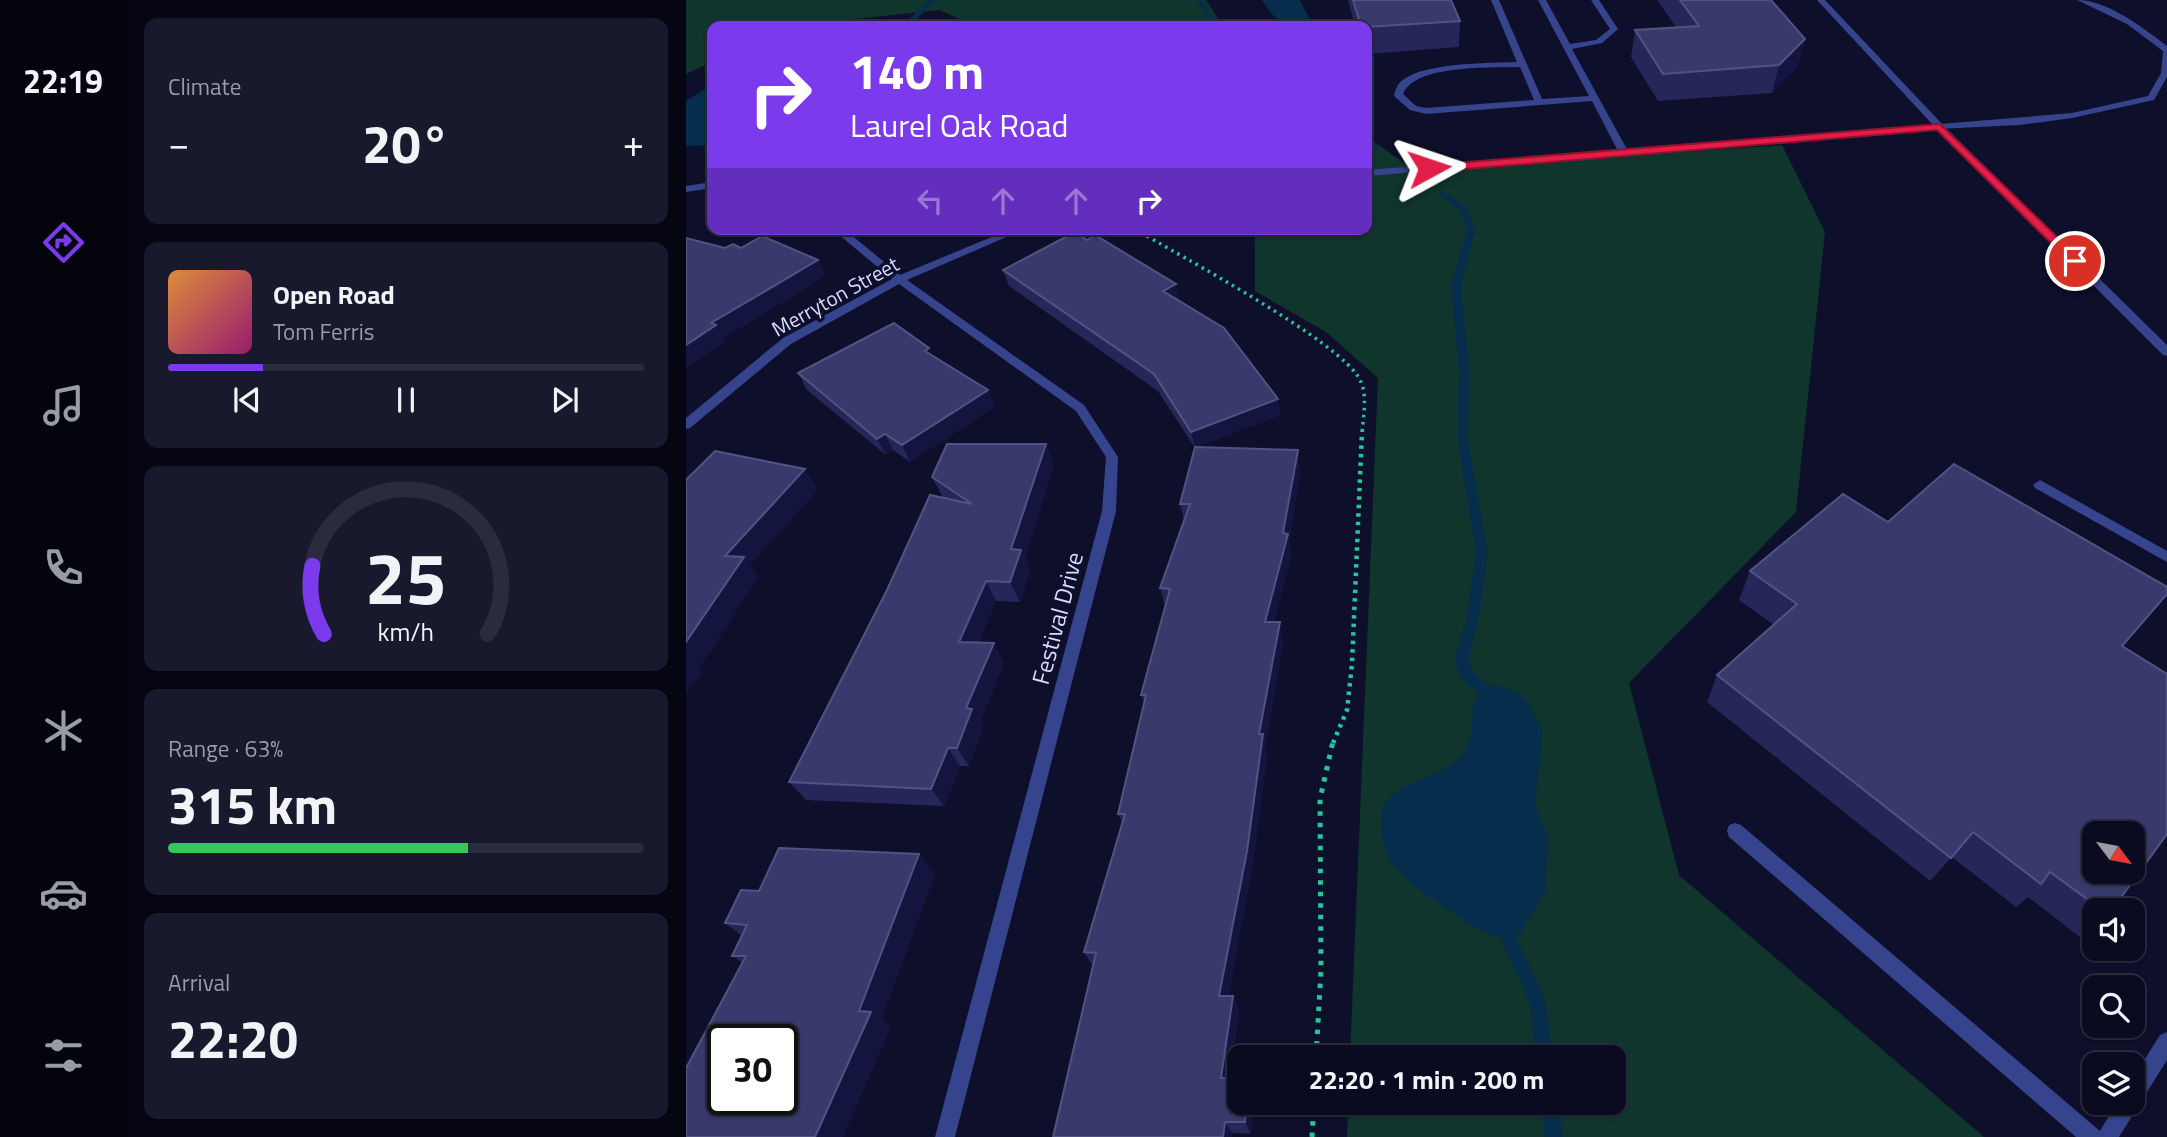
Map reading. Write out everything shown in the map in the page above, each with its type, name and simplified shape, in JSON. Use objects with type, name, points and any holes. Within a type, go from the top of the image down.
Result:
[{"type":"street","points":[[1495,0],[1539,103]]},
{"type":"street","points":[[1542,0],[1624,152]]},
{"type":"street","points":[[1567,47],[1599,42],[1614,29],[1595,0]]},
{"type":"street","points":[[1821,0],[1940,127],[2167,352]]},
{"type":"street","points":[[1372,173],[1940,127],[2061,120],[2113,110],[2151,98],[2165,73],[2167,50],[2130,22],[2084,0]]},
{"type":"street","points":[[1522,64],[1423,72],[1403,81],[1398,88],[1398,95],[1413,108],[1426,111],[1595,98]]},
{"type":"street","points":[[686,189],[707,186]]},
{"type":"street","name":"Festival Drive","points":[[845,235],[900,279],[1080,408],[1112,457],[1109,511],[945,1137]]},
{"type":"street","name":"Merryton Street","points":[[686,425],[787,341],[900,279],[1006,235]]},
{"type":"street","points":[[2040,485],[2167,557]]},
{"type":"street","points":[[1735,831],[2092,1137]]},
{"type":"street","points":[[2145,1077],[2167,1042]]},
{"type":"street","points":[[2107,1137],[2121,1115]]},
{"type":"path","points":[[1145,235],[1305,331],[1350,366],[1360,379],[1364,392],[1347,710],[1331,746],[1320,799],[1321,970],[1318,1045]]},
{"type":"path","points":[[1312,1137],[1313,1115]]},
{"type":"green space","points":[[686,0],[1206,0],[1220,21],[963,21],[940,10],[835,21],[707,21],[707,64],[686,74]]},
{"type":"green space","points":[[1372,140],[1416,171],[1782,145],[1825,232],[1796,512],[1629,683],[1679,875],[1984,1137],[1347,1137],[1348,1115],[1626,1115],[1626,1045],[1350,1045],[1378,378],[1326,332],[1255,291],[1255,235],[1372,235]]},
{"type":"water","points":[[1262,0],[1300,0],[1310,20],[1279,21]]},
{"type":"water","points":[[707,88],[707,145],[686,146],[686,101]]},
{"type":"water","points":[[1486,685],[1517,692],[1528,702],[1543,731],[1535,807],[1548,837],[1545,894],[1520,934],[1503,936],[1493,935],[1471,924],[1400,873],[1386,852],[1382,835],[1382,811],[1392,795],[1411,783],[1444,769],[1461,756],[1471,737],[1475,701]]},
{"type":"building","points":[[1353,0],[1451,0],[1460,21],[1372,27],[1372,21],[1359,21]]},
{"type":"building","points":[[1680,0],[1771,0],[1805,39],[1779,65],[1663,74],[1635,30],[1699,26]]},
{"type":"building","points":[[1069,235],[1080,235],[1087,240],[1095,235],[1176,284],[1163,291],[1224,328],[1278,399],[1191,432],[1154,374],[1003,270]]},
{"type":"building","points":[[762,236],[818,260],[711,323],[716,325],[686,345],[686,238],[725,248],[733,244],[741,248]]},
{"type":"building","points":[[894,323],[929,348],[925,351],[988,390],[902,445],[885,434],[877,439],[798,373]]},
{"type":"building","points":[[947,444],[1046,444],[1011,549],[1021,550],[1010,582],[986,581],[959,642],[994,643],[966,708],[972,709],[957,748],[948,748],[931,789],[789,782],[887,590],[930,495],[972,504],[932,477]]},
{"type":"building","points":[[1195,447],[1298,450],[1283,533],[1288,534],[1265,622],[1280,622],[1259,734],[1263,734],[1247,851],[1219,996],[1233,996],[1221,1078],[1227,1078],[1227,1115],[1246,1115],[1245,1122],[1225,1122],[1223,1137],[1053,1137],[1096,953],[1084,952],[1125,814],[1118,814],[1146,695],[1141,695],[1170,589],[1160,588],[1190,504],[1180,504]]},
{"type":"building","points":[[715,451],[805,469],[725,556],[744,557],[686,642],[686,480]]},
{"type":"building","points":[[1954,464],[2167,587],[2167,594],[2122,646],[2167,674],[2167,834],[2146,863],[2146,821],[2082,821],[2082,884],[2131,884],[2121,898],[2086,898],[2050,872],[2041,884],[1973,832],[1951,858],[1717,675],[1797,604],[1750,571],[1843,494],[1888,522]]},
{"type":"building","points":[[779,848],[919,854],[859,1011],[871,1012],[815,1137],[686,1137],[686,1068],[707,1029],[707,1115],[798,1115],[798,1024],[710,1024],[746,956],[732,956],[747,925],[725,923],[741,890],[759,891]]},
{"type":"waterway","points":[[911,21],[934,0]]},
{"type":"waterway","points":[[1199,0],[1212,21]]},
{"type":"waterway","points":[[1372,145],[1376,149]]},
{"type":"waterway","points":[[1443,194],[1464,210],[1471,231],[1456,284],[1464,371],[1463,440],[1482,554],[1472,621],[1462,658],[1463,666],[1471,679],[1487,692],[1491,699]]},
{"type":"waterway","points":[[1500,920],[1533,989],[1543,1045]]},
{"type":"waterway","points":[[1551,1115],[1554,1137]]},
{"type":"route","points":[[1429,168],[1940,127],[2075,261]]}]
